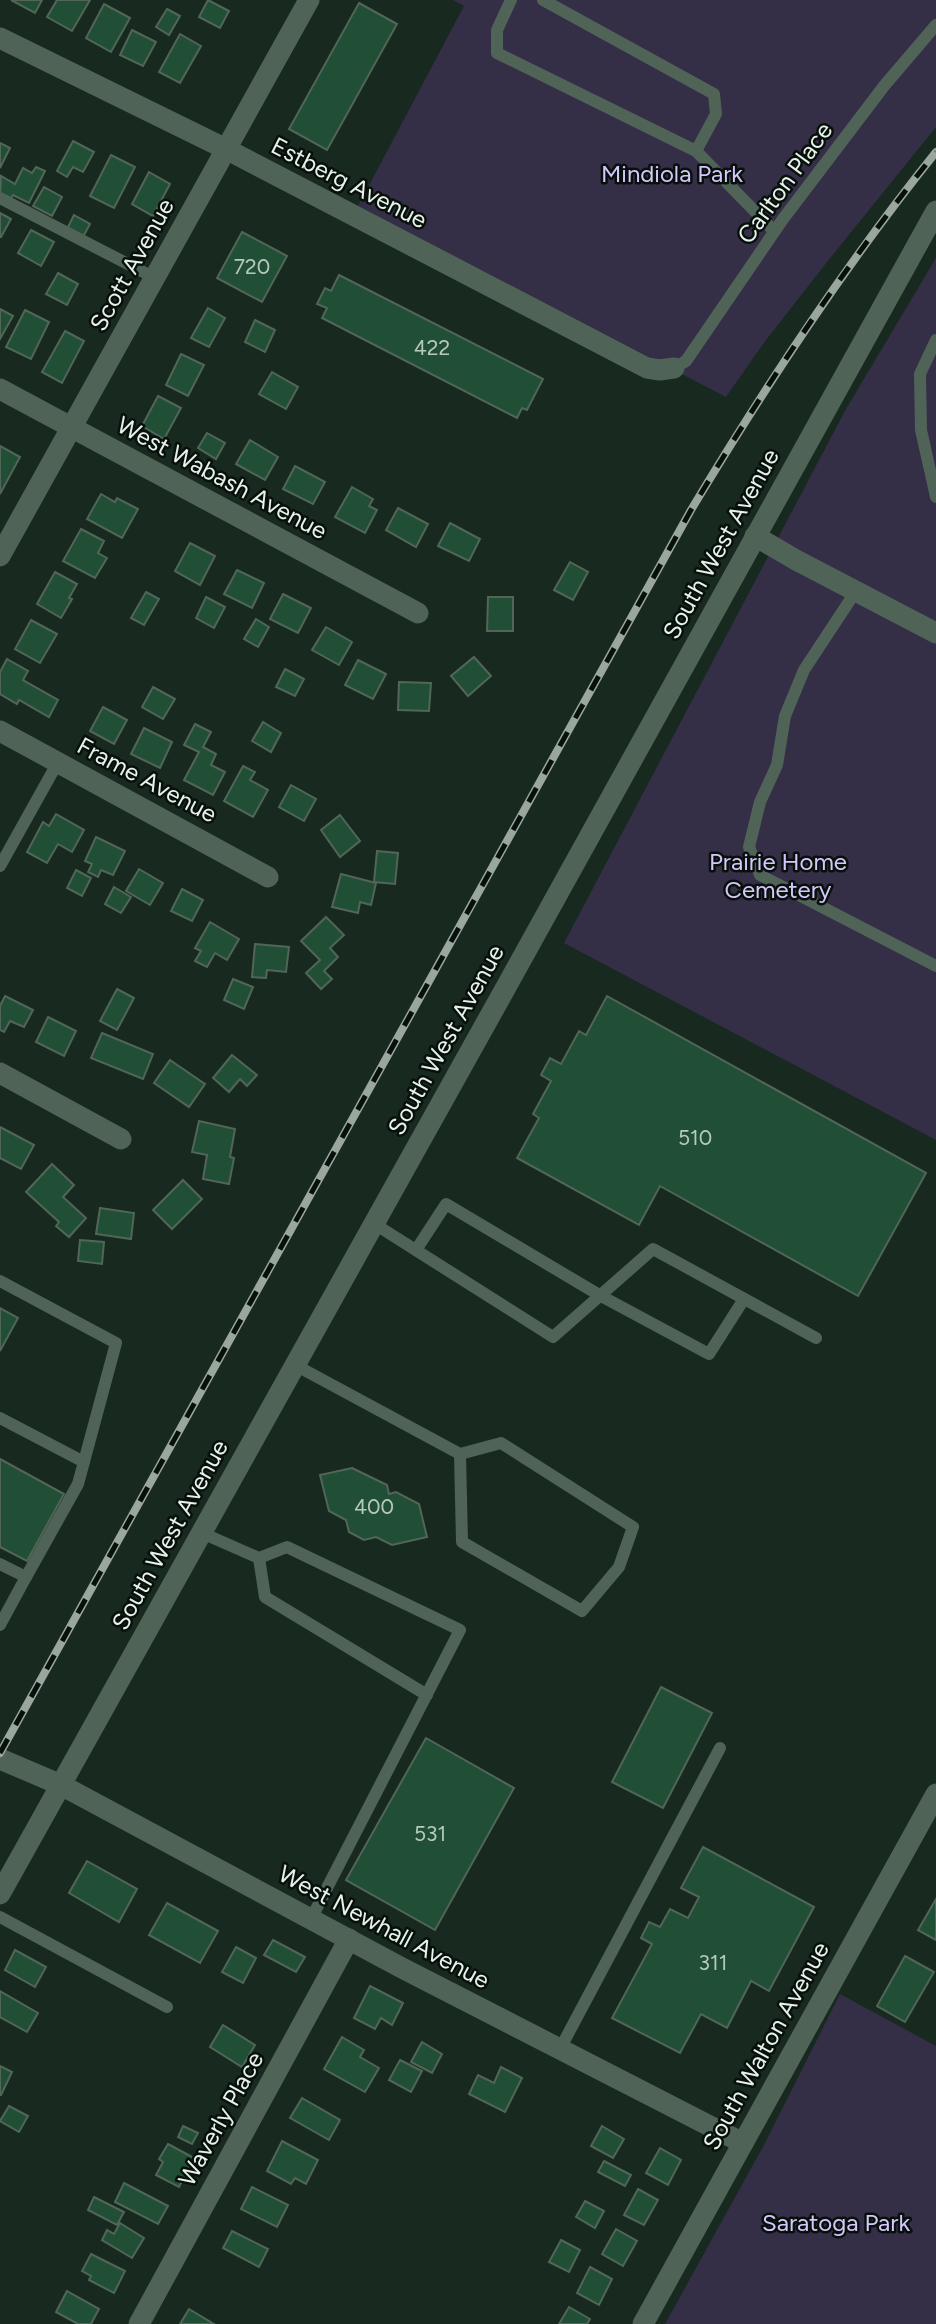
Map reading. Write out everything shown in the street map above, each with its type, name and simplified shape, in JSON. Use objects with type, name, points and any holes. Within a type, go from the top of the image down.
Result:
[{"type":"street","name":"Scott Avenue","points":[[0,556],[309,0]]},
{"type":"street","name":"Estberg Avenue","points":[[0,38],[226,149],[648,368],[674,369]]},
{"type":"street","name":"South West Avenue","points":[[0,1894],[936,211]]},
{"type":"street","name":"West Wabash Avenue","points":[[0,389],[418,613]]},
{"type":"street","points":[[755,536],[936,633]]},
{"type":"street","name":"Frame Avenue","points":[[0,731],[268,877]]},
{"type":"street","points":[[0,1073],[121,1139]]},
{"type":"street","name":"West Newhall Avenue","points":[[0,1759],[61,1785],[349,1939],[743,2143]]},
{"type":"street","name":"South Walton Avenue","points":[[643,2324],[936,1794]]},
{"type":"street","name":"Waverly Place","points":[[139,2324],[349,1939]]},
{"type":"lane","points":[[512,0],[497,30],[497,53],[696,151],[774,231]]},
{"type":"lane","points":[[543,0],[714,94],[716,114],[696,151]]},
{"type":"lane","name":"Carlton Place","points":[[674,369],[686,361],[774,231],[884,86],[936,25]]},
{"type":"lane","points":[[0,198],[155,278]]},
{"type":"lane","points":[[936,340],[920,374],[921,430],[936,498]]},
{"type":"lane","points":[[856,591],[804,670],[785,716],[777,765],[760,802],[749,847],[760,875],[936,966]]},
{"type":"lane","points":[[0,866],[58,762]]},
{"type":"lane","points":[[416,1250],[446,1204],[601,1296],[709,1354],[744,1298]]},
{"type":"lane","points":[[373,1223],[553,1336],[653,1249],[816,1338]]},
{"type":"lane","points":[[0,1281],[116,1343],[78,1484],[0,1625]]},
{"type":"lane","points":[[295,1365],[460,1454],[501,1443],[633,1527],[619,1567],[582,1611],[462,1542],[460,1454]]},
{"type":"lane","points":[[0,1418],[84,1462]]},
{"type":"lane","points":[[202,1532],[259,1558],[287,1547],[460,1630],[311,1919]]},
{"type":"lane","points":[[259,1558],[265,1597],[427,1695]]},
{"type":"lane","points":[[0,1564],[26,1577]]},
{"type":"lane","points":[[560,2049],[720,1748]]},
{"type":"lane","points":[[0,1917],[167,2007]]},
{"type":"green space","name":"Mindiola Park","points":[[453,0],[936,0],[936,127],[763,344],[726,397],[358,206],[464,6]]},
{"type":"green space","name":"Prairie Home Cemetery","points":[[936,258],[936,1140],[564,943],[846,409]]},
{"type":"green space","name":"Saratoga Park","points":[[840,1994],[936,2046],[936,2324],[665,2324],[764,2145]]},
{"type":"building","points":[[11,0],[42,0],[35,13]]},
{"type":"building","points":[[57,0],[90,0],[72,31],[47,17]]},
{"type":"building","points":[[208,0],[229,11],[220,28],[199,17]]},
{"type":"building","points":[[359,3],[397,24],[327,150],[289,129]]},
{"type":"building","points":[[104,4],[130,18],[111,52],[86,38]]},
{"type":"building","points":[[167,9],[180,16],[169,35],[156,27]]},
{"type":"building","points":[[132,30],[156,42],[143,66],[120,55]]},
{"type":"building","points":[[180,34],[201,46],[180,83],[159,72]]},
{"type":"building","points":[[73,141],[94,152],[83,172],[73,167],[67,177],[57,171]]},
{"type":"building","points":[[0,143],[10,148],[0,168]]},
{"type":"building","points":[[111,155],[135,167],[114,208],[90,196]]},
{"type":"building","points":[[36,167],[45,171],[29,203],[13,195],[9,202],[0,197],[1,176],[15,184],[23,168],[32,173]]},
{"type":"building","points":[[149,172],[170,184],[153,216],[132,204]]},
{"type":"building","points":[[44,187],[62,197],[52,216],[33,206]]},
{"type":"building","points":[[0,213],[11,219],[1,237],[0,237]]},
{"type":"building","points":[[74,215],[90,224],[83,237],[67,229]]},
{"type":"building","points":[[31,230],[54,242],[41,266],[18,253]]},
{"type":"building","points":[[242,232],[287,256],[262,302],[217,278]]},
{"type":"building","points":[[58,273],[78,284],[67,305],[46,294]]},
{"type":"building","points":[[339,275],[543,379],[527,410],[522,408],[517,418],[322,318],[327,308],[317,304],[325,288],[331,291]]},
{"type":"building","points":[[208,308],[225,318],[209,347],[191,338]]},
{"type":"building","points":[[0,309],[13,316],[0,339]]},
{"type":"building","points":[[25,310],[49,322],[31,359],[6,347]]},
{"type":"building","points":[[255,320],[275,330],[265,352],[245,342]]},
{"type":"building","points":[[65,331],[84,341],[62,383],[42,372]]},
{"type":"building","points":[[181,354],[204,365],[188,396],[166,385]]},
{"type":"building","points":[[272,372],[298,387],[286,409],[259,394]]},
{"type":"building","points":[[158,396],[181,408],[164,439],[142,426]]},
{"type":"building","points":[[207,433],[225,443],[216,459],[198,448]]},
{"type":"building","points":[[250,440],[278,457],[265,480],[236,464]]},
{"type":"building","points":[[0,446],[20,457],[0,494]]},
{"type":"building","points":[[295,466],[325,482],[313,504],[283,489]]},
{"type":"building","points":[[352,487],[373,499],[369,506],[377,510],[365,533],[335,517]]},
{"type":"building","points":[[101,494],[115,502],[117,498],[138,509],[122,538],[87,519]]},
{"type":"building","points":[[398,508],[428,524],[416,547],[386,530]]},
{"type":"building","points":[[450,523],[480,539],[469,561],[438,546]]},
{"type":"building","points":[[81,529],[104,541],[98,553],[107,558],[95,578],[63,561]]},
{"type":"building","points":[[190,543],[215,556],[200,585],[175,571]]},
{"type":"building","points":[[570,562],[588,572],[573,600],[554,590]]},
{"type":"building","points":[[237,570],[264,583],[252,608],[224,594]]},
{"type":"building","points":[[55,572],[77,584],[61,618],[37,604]]},
{"type":"building","points":[[146,592],[159,599],[144,625],[131,618]]},
{"type":"building","points":[[283,594],[311,608],[298,633],[270,619]]},
{"type":"building","points":[[206,597],[225,607],[214,628],[196,618]]},
{"type":"building","points":[[488,597],[513,597],[513,631],[487,631]]},
{"type":"building","points":[[256,619],[269,627],[258,647],[244,639]]},
{"type":"building","points":[[31,620],[57,634],[40,663],[15,649]]},
{"type":"building","points":[[326,627],[352,642],[339,665],[312,650]]},
{"type":"building","points":[[474,657],[491,676],[468,696],[451,676]]},
{"type":"building","points":[[7,659],[28,671],[23,680],[58,700],[49,717],[19,700],[17,704],[0,694],[0,672]]},
{"type":"building","points":[[358,660],[386,674],[373,699],[345,685]]},
{"type":"building","points":[[285,669],[304,679],[295,696],[276,687]]},
{"type":"building","points":[[399,682],[431,683],[429,711],[398,710]]},
{"type":"building","points":[[153,687],[175,699],[163,719],[142,707]]},
{"type":"building","points":[[103,707],[127,720],[114,744],[90,731]]},
{"type":"building","points":[[263,722],[281,733],[271,752],[252,741]]},
{"type":"building","points":[[195,724],[211,732],[203,747],[216,754],[211,765],[225,772],[213,795],[184,780],[199,752],[184,745]]},
{"type":"building","points":[[144,728],[172,742],[160,768],[131,754]]},
{"type":"building","points":[[243,766],[255,772],[250,780],[268,790],[253,817],[224,801]]},
{"type":"building","points":[[291,785],[316,799],[304,821],[279,807]]},
{"type":"building","points":[[56,814],[84,830],[72,852],[58,844],[47,863],[27,852],[43,822],[49,826]]},
{"type":"building","points":[[340,815],[360,841],[340,857],[321,830]]},
{"type":"building","points":[[96,837],[125,851],[113,875],[101,870],[98,877],[88,872],[92,864],[85,861]]},
{"type":"building","points":[[377,851],[398,853],[395,884],[374,882]]},
{"type":"building","points":[[139,869],[163,883],[150,905],[126,891]]},
{"type":"building","points":[[76,870],[91,878],[82,896],[67,888]]},
{"type":"building","points":[[341,874],[376,883],[371,905],[360,902],[358,913],[332,907]]},
{"type":"building","points":[[114,887],[131,897],[121,913],[105,904]]},
{"type":"building","points":[[182,889],[203,900],[192,921],[171,911]]},
{"type":"building","points":[[326,917],[344,935],[330,948],[338,957],[324,971],[332,979],[321,989],[306,973],[320,960],[301,941]]},
{"type":"building","points":[[210,922],[239,939],[227,960],[215,953],[207,967],[195,961],[201,951],[195,948]]},
{"type":"building","points":[[255,944],[289,947],[286,972],[267,970],[266,978],[252,977]]},
{"type":"building","points":[[233,979],[253,987],[244,1009],[224,1000]]},
{"type":"building","points":[[117,989],[134,998],[117,1030],[100,1021]]},
{"type":"building","points":[[5,996],[33,1010],[24,1027],[10,1021],[4,1032],[0,1030],[0,1006]]},
{"type":"building","points":[[607,996],[926,1173],[858,1296],[660,1186],[639,1225],[517,1158],[539,1118],[533,1114],[551,1081],[541,1075],[550,1058],[561,1064],[579,1031],[586,1035]]},
{"type":"building","points":[[48,1017],[76,1031],[64,1056],[36,1042]]},
{"type":"building","points":[[102,1033],[153,1054],[143,1079],[91,1058]]},
{"type":"building","points":[[232,1055],[257,1075],[247,1086],[240,1079],[229,1092],[213,1078]]},
{"type":"building","points":[[170,1060],[205,1084],[189,1107],[154,1083]]},
{"type":"building","points":[[199,1121],[235,1129],[230,1157],[234,1158],[229,1184],[203,1179],[207,1155],[192,1152]]},
{"type":"building","points":[[0,1127],[34,1145],[21,1169],[0,1158]]},
{"type":"building","points":[[52,1164],[74,1185],[63,1197],[86,1218],[69,1237],[56,1226],[59,1222],[26,1192]]},
{"type":"building","points":[[183,1180],[202,1199],[172,1229],[153,1210]]},
{"type":"building","points":[[100,1208],[134,1213],[131,1239],[96,1234]]},
{"type":"building","points":[[80,1240],[104,1242],[102,1264],[78,1261]]},
{"type":"building","points":[[0,1308],[18,1318],[0,1351]]},
{"type":"building","points":[[0,1459],[64,1494],[27,1561],[0,1547]]},
{"type":"building","points":[[352,1468],[387,1485],[389,1494],[396,1492],[419,1504],[427,1537],[392,1545],[376,1537],[364,1540],[349,1532],[346,1520],[329,1511],[320,1475]]},
{"type":"building","points":[[661,1687],[712,1713],[663,1808],[612,1782]]},
{"type":"building","points":[[426,1738],[514,1788],[435,1930],[346,1880]]},
{"type":"building","points":[[703,1847],[814,1907],[769,1991],[751,1981],[727,2028],[701,2014],[680,2053],[612,2018],[652,1944],[641,1938],[649,1922],[660,1927],[670,1909],[688,1918],[699,1897],[681,1888]]},
{"type":"building","points":[[87,1861],[137,1889],[119,1922],[69,1893]]},
{"type":"building","points":[[936,1899],[936,1940],[918,1930]]},
{"type":"building","points":[[167,1903],[218,1931],[200,1963],[149,1935]]},
{"type":"building","points":[[273,1940],[305,1957],[296,1972],[264,1955]]},
{"type":"building","points":[[236,1947],[256,1958],[243,1983],[222,1972]]},
{"type":"building","points":[[15,1950],[46,1967],[35,1987],[5,1970]]},
{"type":"building","points":[[905,1956],[934,1972],[905,2022],[877,2006]]},
{"type":"building","points":[[370,1986],[403,2003],[392,2025],[381,2018],[375,2029],[354,2018]]},
{"type":"building","points":[[0,1991],[38,2013],[27,2032],[0,2017]]},
{"type":"building","points":[[223,2025],[255,2045],[242,2067],[210,2047]]},
{"type":"building","points":[[342,2037],[364,2050],[360,2057],[379,2068],[365,2092],[324,2069]]},
{"type":"building","points":[[422,2042],[442,2054],[432,2073],[411,2062]]},
{"type":"building","points":[[400,2060],[422,2071],[411,2092],[389,2080]]},
{"type":"building","points":[[0,2066],[12,2072],[1,2095],[0,2095]]},
{"type":"building","points":[[501,2067],[522,2078],[505,2112],[469,2094],[478,2075],[494,2083]]},
{"type":"building","points":[[302,2098],[340,2120],[329,2140],[290,2118]]},
{"type":"building","points":[[9,2106],[28,2116],[19,2132],[0,2121]]},
{"type":"building","points":[[183,2126],[198,2133],[192,2144],[178,2137]]},
{"type":"building","points":[[602,2126],[624,2139],[613,2158],[591,2146]]},
{"type":"building","points":[[282,2141],[318,2160],[306,2184],[295,2178],[291,2184],[267,2171]]},
{"type":"building","points":[[168,2144],[194,2158],[179,2187],[156,2175],[163,2162],[159,2159]]},
{"type":"building","points":[[660,2148],[681,2160],[668,2185],[646,2173]]},
{"type":"building","points":[[604,2161],[631,2175],[625,2186],[598,2172]]},
{"type":"building","points":[[124,2183],[168,2206],[158,2224],[115,2202]]},
{"type":"building","points":[[252,2187],[288,2205],[277,2227],[241,2209]]},
{"type":"building","points":[[638,2189],[658,2200],[644,2225],[624,2215]]},
{"type":"building","points":[[94,2197],[124,2212],[117,2225],[88,2210]]},
{"type":"building","points":[[585,2201],[604,2211],[595,2228],[576,2217]]},
{"type":"building","points":[[120,2223],[144,2238],[132,2258],[102,2240],[107,2230],[114,2234]]},
{"type":"building","points":[[616,2229],[637,2241],[623,2266],[602,2254]]},
{"type":"building","points":[[232,2231],[268,2249],[259,2267],[223,2248]]},
{"type":"building","points":[[561,2240],[580,2250],[569,2272],[549,2262]]},
{"type":"building","points":[[91,2254],[125,2271],[114,2293],[89,2280],[91,2276],[82,2271]]},
{"type":"building","points":[[590,2267],[612,2279],[599,2305],[577,2293]]},
{"type":"building","points":[[67,2291],[99,2309],[91,2324],[78,2324],[56,2312]]},
{"type":"building","points":[[569,2307],[590,2319],[587,2324],[559,2324]]},
{"type":"building","points":[[189,2309],[214,2324],[180,2324]]},
{"type":"railway","points":[[0,1753],[691,510],[808,326],[870,238],[936,152]]}]
